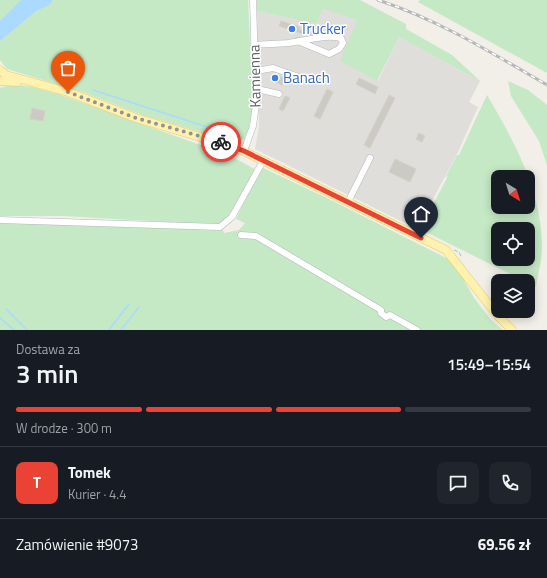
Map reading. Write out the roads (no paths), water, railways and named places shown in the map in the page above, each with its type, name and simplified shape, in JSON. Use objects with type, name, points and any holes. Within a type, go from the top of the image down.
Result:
[{"type":"main road","points":[[0,69],[0,80],[38,84]]},
{"type":"main road","points":[[0,69],[6,74],[68,92],[136,118],[219,142],[244,151],[446,250],[491,308],[512,330]]},
{"type":"street","name":"Kamienna","points":[[244,151],[253,126],[257,89],[253,0]]},
{"type":"street","points":[[254,45],[298,42],[334,36],[341,38],[343,44],[339,49],[328,54],[298,42]]},
{"type":"street","points":[[256,71],[273,68],[302,78]]},
{"type":"street","points":[[257,89],[279,94]]},
{"type":"street","points":[[348,202],[370,158]]},
{"type":"street","points":[[0,220],[220,227],[232,217],[263,160]]},
{"type":"street","points":[[241,235],[256,236],[356,294],[381,310],[381,313],[386,317],[390,315],[417,330]]},
{"type":"water","points":[[21,0],[53,0],[49,5],[36,11],[0,41],[0,21]]},
{"type":"waterway","points":[[93,90],[238,137]]},
{"type":"waterway","points":[[109,330],[129,304]]},
{"type":"waterway","points":[[121,330],[139,307]]},
{"type":"waterway","points":[[6,309],[27,330]]},
{"type":"waterway","points":[[0,318],[14,330]]},
{"type":"railway","points":[[378,0],[401,8],[444,27],[547,85]]},
{"type":"place","name":"Trucker","points":[[292,29]]},
{"type":"place","name":"Banach","points":[[275,78]]}]
